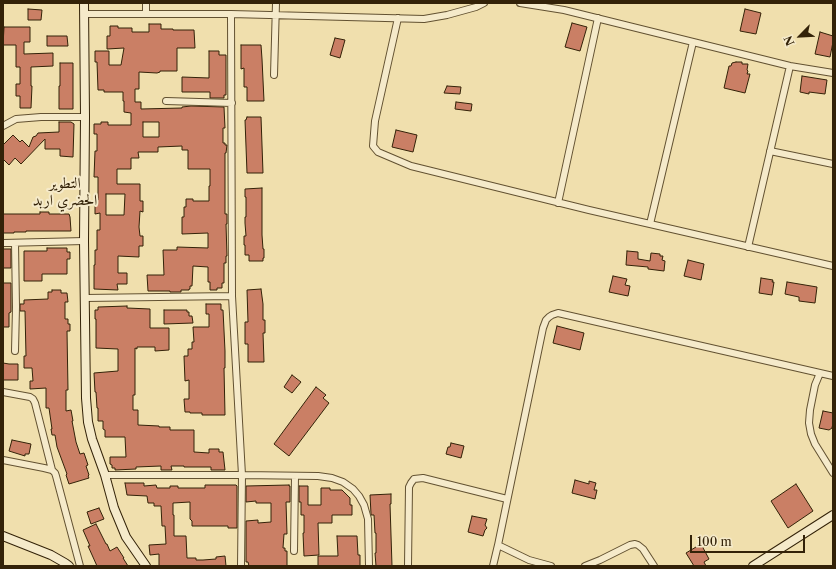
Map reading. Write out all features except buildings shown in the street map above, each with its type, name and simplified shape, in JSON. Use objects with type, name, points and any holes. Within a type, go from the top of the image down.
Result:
[{"type":"street","points":[[84,3],[84,241],[86,398],[92,439],[114,508],[126,537],[146,566]]},
{"type":"street","points":[[146,3],[146,14]]},
{"type":"street","points":[[274,75],[276,3]]},
{"type":"street","points":[[84,14],[231,14],[424,19],[454,13],[476,7],[484,3]]},
{"type":"street","points":[[520,3],[564,10],[790,66],[833,73]]},
{"type":"street","points":[[231,14],[232,296],[242,475],[242,566]]},
{"type":"street","points":[[398,18],[375,120],[373,146],[378,152],[411,166],[558,203],[833,266]]},
{"type":"street","points":[[558,203],[598,18]]},
{"type":"street","points":[[650,224],[694,42]]},
{"type":"street","points":[[748,247],[790,66]]},
{"type":"street","points":[[166,101],[232,103]]},
{"type":"street","points":[[3,126],[16,119],[41,117],[85,117]]},
{"type":"street","points":[[770,151],[833,164]]},
{"type":"street","points":[[3,243],[84,241]]},
{"type":"street","points":[[15,243],[15,351]]},
{"type":"street","points":[[85,298],[232,296]]},
{"type":"street","points":[[493,566],[543,328],[546,320],[552,314],[558,313],[833,376]]},
{"type":"street","points":[[820,373],[815,385],[809,423],[815,444],[833,473]]},
{"type":"street","points":[[3,392],[30,397],[35,403],[52,470],[56,476],[80,566]]},
{"type":"street","points":[[3,460],[52,470]]},
{"type":"street","points":[[105,476],[242,475],[318,476],[332,478],[343,482],[353,489],[364,505],[368,519],[369,566]]},
{"type":"street","points":[[294,551],[295,476]]},
{"type":"street","points":[[408,566],[409,487],[414,479],[423,478],[507,499]]},
{"type":"street","points":[[753,566],[833,515]]},
{"type":"street","points":[[3,536],[50,555],[69,566]]},
{"type":"street","points":[[585,566],[635,544],[643,549],[654,566]]},
{"type":"street","points":[[498,545],[529,560],[552,566]]},
{"type":"district","name":"التطوير الحضري اربد","points":[[65,192]]}]
